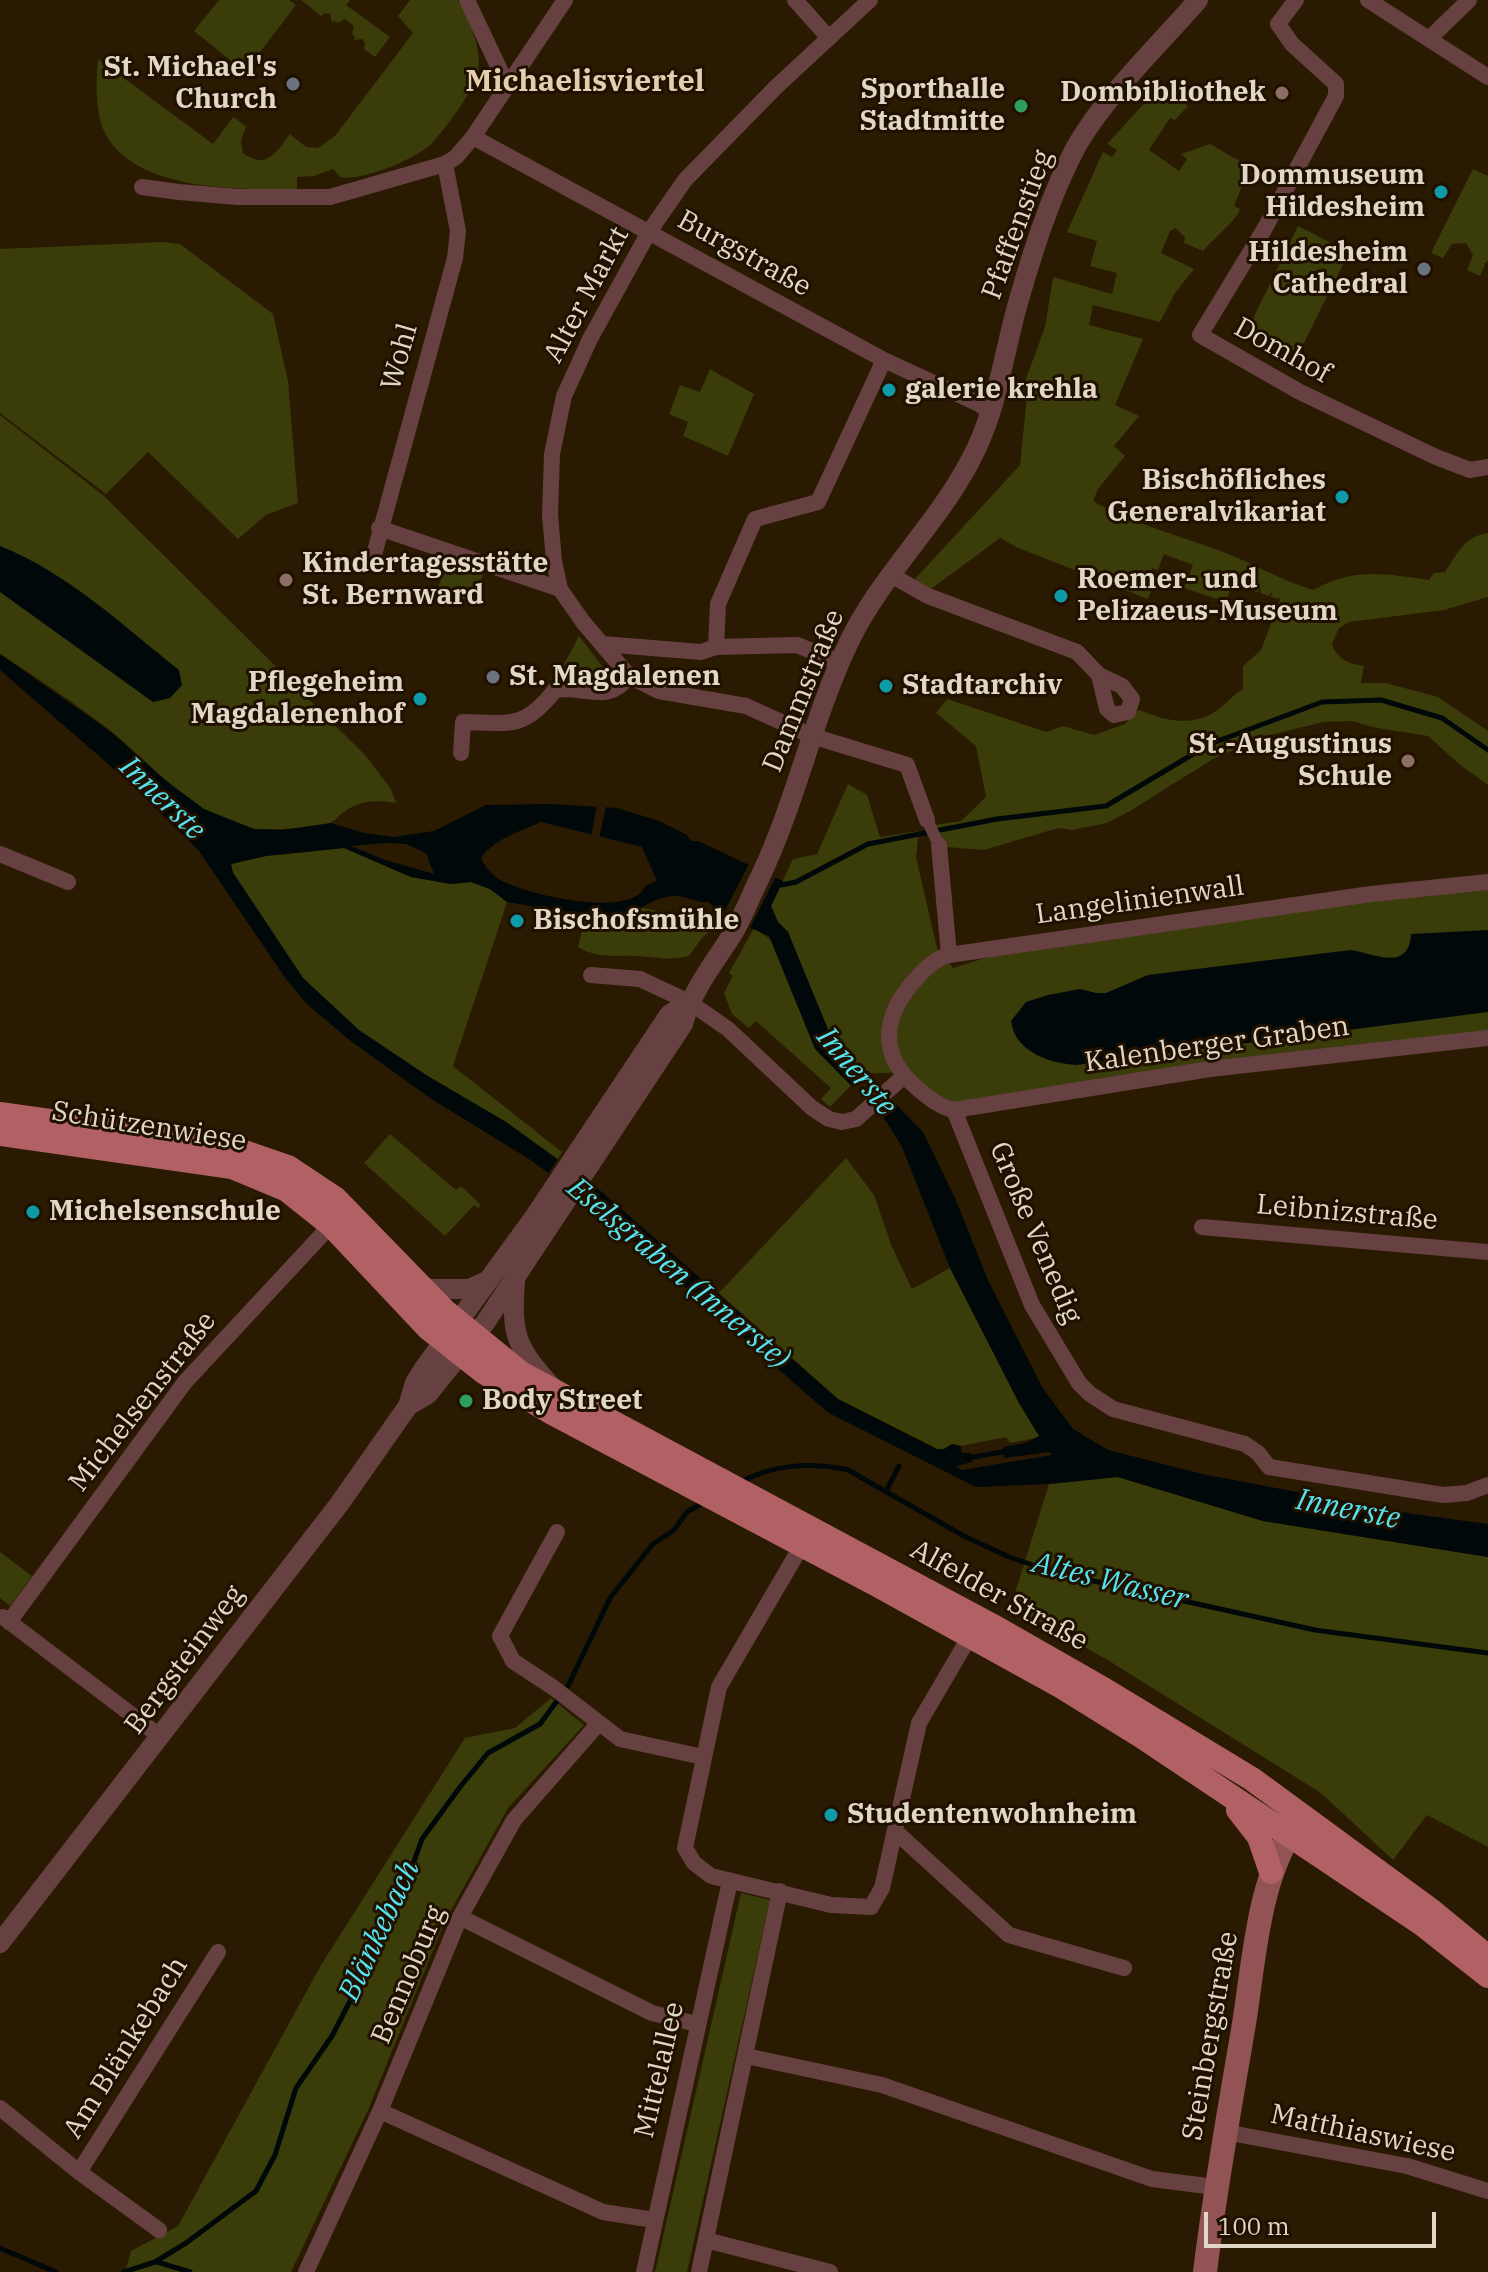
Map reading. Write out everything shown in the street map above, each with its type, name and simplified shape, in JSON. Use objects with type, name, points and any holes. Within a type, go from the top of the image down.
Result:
[{"type":"main road","name":"Schützenwiese","points":[[0,1114],[227,1146],[272,1160],[313,1182],[336,1199],[422,1289],[459,1339]]},
{"type":"main road","name":"Schützenwiese","points":[[0,1134],[232,1167],[287,1190],[459,1339]]},
{"type":"main road","name":"Alfelder Straße","points":[[459,1339],[556,1392],[721,1491],[802,1545],[1062,1687],[1214,1785],[1294,1826],[1432,1911],[1488,1957]]},
{"type":"main road","name":"Alfelder Straße","points":[[459,1339],[485,1373],[552,1413],[721,1491],[1064,1666],[1252,1779],[1294,1826],[1488,1976]]},
{"type":"main road","points":[[1214,1785],[1254,1828],[1271,1872]]},
{"type":"main road","name":"Steinbergstraße","points":[[1205,2272],[1215,2187],[1271,1872],[1294,1826]]},
{"type":"street","points":[[467,0],[507,85]]},
{"type":"street","points":[[142,187],[238,197],[330,197],[445,164],[456,157],[473,137],[565,0]]},
{"type":"street","points":[[795,0],[829,38]]},
{"type":"street","name":"Alter Markt","points":[[629,676],[560,589],[550,515],[552,454],[564,396],[590,339],[649,232],[685,180],[721,141],[870,0]]},
{"type":"street","name":"Pfaffenstieg","points":[[992,414],[1020,295],[1057,188],[1075,149],[1101,111],[1198,0]]},
{"type":"street","name":"Domhof","points":[[1296,0],[1278,24],[1292,44],[1336,84],[1336,96],[1265,228],[1200,335],[1300,392],[1436,457],[1470,470],[1488,467]]},
{"type":"street","points":[[1368,0],[1488,77]]},
{"type":"street","points":[[1430,38],[1469,0]]},
{"type":"street","name":"Burgstraße","points":[[473,137],[884,360],[979,404],[992,414]]},
{"type":"street","name":"Wohl","points":[[372,562],[455,258],[458,231],[445,164]]},
{"type":"street","points":[[716,647],[718,604],[755,519],[818,502],[884,360]]},
{"type":"street","name":"Dammstraße","points":[[555,1204],[683,1024],[689,1002],[737,925],[764,868],[812,736],[866,611],[961,476],[992,414]]},
{"type":"street","points":[[379,528],[560,589]]},
{"type":"street","points":[[891,575],[928,596],[1077,652],[1099,675]]},
{"type":"street","points":[[603,644],[701,652],[716,647],[797,645],[841,663]]},
{"type":"street","points":[[461,753],[463,722],[517,723],[542,707],[555,690],[612,692],[621,687],[629,676],[659,691],[746,706],[812,736],[907,765],[939,845],[949,955]]},
{"type":"street","points":[[0,854],[68,882]]},
{"type":"street","name":"Langelinienwall","points":[[899,1080],[889,1044],[894,1010],[927,967],[949,955],[1371,894],[1488,882]]},
{"type":"street","points":[[591,975],[640,979],[689,1002],[728,1029],[819,1114],[842,1122],[860,1116],[899,1080],[934,1102],[954,1110]]},
{"type":"street","name":"Kalenberger Graben","points":[[954,1110],[1210,1069],[1488,1038]]},
{"type":"street","name":"Große Venedig","points":[[954,1110],[1032,1305],[1073,1375],[1090,1394],[1103,1403],[1142,1418],[1245,1444],[1258,1453],[1269,1467],[1443,1495],[1457,1496],[1488,1485]]},
{"type":"street","points":[[459,1339],[492,1278],[555,1204]]},
{"type":"street","points":[[459,1339],[515,1281],[555,1204]]},
{"type":"street","name":"Michelsenstraße","points":[[4,1619],[185,1382],[331,1225]]},
{"type":"street","name":"Leibnizstraße","points":[[1202,1227],[1488,1252]]},
{"type":"street","points":[[422,1289],[476,1288],[492,1278]]},
{"type":"street","points":[[515,1281],[513,1310],[517,1339],[528,1360],[556,1392]]},
{"type":"street","name":"Bergsteinweg","points":[[0,1943],[340,1503],[408,1406],[428,1394],[459,1339]]},
{"type":"street","points":[[557,1532],[500,1636],[513,1661],[620,1739],[703,1757]]},
{"type":"street","points":[[802,1545],[719,1687],[685,1848],[694,1863],[711,1876],[831,1905],[871,1907],[882,1888],[919,1723],[970,1636]]},
{"type":"street","points":[[4,1619],[161,1737]]},
{"type":"street","name":"Bennoburg","points":[[306,2272],[380,2111],[460,1917],[514,1820],[599,1723]]},
{"type":"street","points":[[896,1832],[1009,1935],[1124,1968]]},
{"type":"street","name":"Mittelallee","points":[[644,2272],[730,1881]]},
{"type":"street","points":[[699,2272],[780,1891]]},
{"type":"street","points":[[460,1917],[652,2013],[697,2024]]},
{"type":"street","name":"Am Blänkebach","points":[[79,2172],[218,1952]]},
{"type":"street","points":[[746,2056],[882,2085],[1152,2179],[1215,2187]]},
{"type":"street","name":"Am Blänkebach","points":[[0,2108],[79,2172],[159,2230]]},
{"type":"street","points":[[380,2111],[603,2212],[654,2220]]},
{"type":"street","name":"Matthiaswiese","points":[[1225,2132],[1407,2166],[1488,2191]]},
{"type":"street","points":[[706,2240],[830,2272]]},
{"type":"shaded area","points":[[219,0],[289,0],[296,5],[245,72],[194,31]]},
{"type":"shaded area","points":[[301,0],[350,0],[346,5],[390,37],[375,57],[364,49],[363,39],[354,40],[354,26],[345,19],[332,23],[330,14],[321,16]]},
{"type":"shaded area","points":[[410,0],[458,0],[474,34],[479,62],[471,89],[444,129],[424,150],[401,162],[374,173],[349,178],[340,177],[333,169],[314,176],[297,177],[297,189],[219,187],[163,176],[139,166],[119,152],[105,133],[98,106],[98,59],[213,144],[233,117],[246,126],[241,141],[243,153],[251,158],[270,157],[290,134],[306,147],[318,148],[335,136],[413,33],[398,16]]},
{"type":"shaded area","points":[[1162,84],[1188,106],[1175,120],[1170,118],[1149,150],[1179,171],[1187,159],[1181,154],[1210,144],[1250,167],[1234,206],[1240,209],[1238,213],[1203,251],[1184,243],[1185,238],[1176,228],[1170,231],[1161,253],[1194,269],[1175,293],[1160,322],[1093,305],[1089,325],[1143,339],[1115,405],[1139,416],[1114,446],[1125,456],[1098,489],[1093,501],[1140,523],[1221,551],[1313,590],[1357,575],[1383,574],[1429,580],[1434,573],[1445,572],[1467,542],[1488,533],[1488,597],[1444,610],[1349,622],[1339,628],[1332,644],[1344,660],[1364,666],[1361,683],[1386,683],[1438,697],[1488,731],[1488,785],[1428,736],[1351,721],[1323,722],[1266,736],[1213,759],[1107,823],[1072,830],[1058,828],[984,850],[946,847],[935,825],[961,821],[986,797],[976,746],[936,713],[947,699],[1046,732],[1063,726],[1094,735],[1125,724],[1139,710],[1185,721],[1204,717],[1217,711],[1243,689],[1243,666],[1261,650],[1281,597],[1271,597],[1272,592],[1268,596],[1261,593],[1260,588],[1258,592],[1249,589],[1250,583],[1246,588],[1234,579],[1226,602],[1184,588],[1193,565],[1164,554],[1158,570],[1152,568],[1149,575],[1155,579],[1148,599],[1000,538],[931,589],[915,579],[1020,465],[1027,395],[1023,387],[1045,327],[1053,277],[1112,294],[1117,273],[1090,266],[1097,241],[1067,232],[1103,152],[1112,157],[1117,150],[1107,144]]},
{"type":"shaded area","points":[[1473,169],[1488,176],[1488,259],[1483,263],[1480,276],[1467,270],[1473,255],[1466,243],[1452,244],[1443,258],[1431,253]]},
{"type":"shaded area","points":[[1298,226],[1349,252],[1299,353],[1248,329]]},
{"type":"shaded area","points":[[163,242],[180,244],[273,314],[288,381],[298,503],[266,515],[238,539],[148,452],[106,494],[0,413],[0,249]]},
{"type":"shaded area","points":[[710,369],[754,394],[728,456],[683,436],[688,422],[669,414],[680,385],[700,392]]},
{"type":"shaded area","points":[[0,415],[104,496],[366,756],[391,789],[396,803],[362,803],[330,823],[314,827],[257,829],[238,826],[198,805],[111,731],[0,654]]},
{"type":"shaded area","points":[[448,559],[484,571],[474,603],[438,589]]},
{"type":"shaded area","points":[[579,636],[609,675],[605,681],[561,679],[562,668]]},
{"type":"shaded area","points":[[848,784],[867,795],[880,837],[919,831],[916,857],[937,948],[953,968],[998,954],[1488,887],[1488,1034],[954,1108],[906,1072],[862,1074],[830,1107],[821,1099],[831,1088],[756,1021],[749,1028],[732,1014],[724,993],[733,976],[729,973],[754,928],[773,941],[777,956],[788,932],[778,922],[771,906],[793,859],[817,854]]},
{"type":"shaded area","points":[[344,848],[411,877],[451,884],[471,882],[490,889],[507,902],[453,1066],[562,1152],[558,1159],[506,1122],[359,1031],[303,978],[233,872],[231,864],[266,856]]},
{"type":"shaded area","points":[[638,907],[719,923],[702,938],[689,956],[606,956],[578,947],[586,915],[614,922]]},
{"type":"shaded area","points":[[390,1134],[456,1190],[461,1186],[481,1205],[478,1208],[474,1205],[445,1236],[364,1163]]},
{"type":"shaded area","points":[[846,1158],[874,1195],[892,1247],[912,1289],[950,1268],[1019,1403],[1040,1437],[1010,1443],[1006,1437],[937,1449],[838,1399],[719,1293]]},
{"type":"shaded area","points":[[1118,1477],[1263,1521],[1488,1557],[1488,1847],[1427,1815],[1393,1860],[1321,1793],[1106,1659],[1011,1606],[1049,1484]]},
{"type":"shaded area","points":[[0,1552],[32,1576],[10,1606],[0,1598]]},
{"type":"shaded area","points":[[551,1698],[584,1725],[508,1808],[445,1921],[368,2110],[291,2272],[125,2272],[131,2251],[178,2226],[321,1965],[465,1738],[515,1728]]},
{"type":"shaded area","points":[[741,1893],[770,1900],[687,2272],[655,2272]]},
{"type":"water","points":[[0,546],[49,570],[94,601],[179,670],[182,685],[170,698],[153,702],[0,592]]},
{"type":"water","name":"Innerste","points":[[0,654],[111,732],[165,780],[204,809],[254,829],[282,830],[331,823],[364,833],[394,837],[434,831],[486,805],[551,804],[617,808],[659,821],[687,835],[691,841],[698,841],[783,881],[771,906],[778,922],[788,932],[832,1039],[923,1132],[955,1198],[987,1278],[1042,1387],[1073,1429],[1108,1450],[1202,1474],[1413,1514],[1488,1524],[1488,1557],[1263,1521],[1118,1477],[976,1487],[827,1412],[589,1202],[529,1159],[430,1098],[348,1039],[307,1004],[286,979],[199,851],[129,782],[0,670]],"holes":[[[541,822],[642,847],[657,881],[645,886],[636,896],[599,903],[528,891],[497,878],[481,858],[486,851]],[[406,844],[426,853],[434,874],[351,846]],[[344,848],[411,877],[451,884],[471,882],[490,889],[507,902],[586,915],[613,924],[651,902],[681,897],[708,902],[714,912],[769,936],[815,1049],[886,1121],[902,1147],[950,1268],[1039,1436],[1025,1443],[1003,1447],[1004,1458],[1050,1452],[1052,1455],[962,1470],[956,1466],[972,1462],[971,1453],[962,1453],[961,1446],[952,1444],[937,1449],[838,1399],[602,1192],[506,1122],[426,1075],[359,1030],[303,978],[233,873],[231,864],[266,856]]]},
{"type":"water","points":[[1488,930],[1488,1012],[1076,1065],[1055,1062],[1026,1048],[1014,1032],[1011,1021],[1026,1002],[1080,989],[1106,993],[1148,975],[1351,950],[1379,957],[1397,957],[1409,946],[1411,934]]},
{"type":"pier","points":[[597,805],[606,806],[599,838],[591,837]]},
{"type":"pier","points":[[750,862],[777,874],[749,930],[721,918]]},
{"type":"pier","points":[[868,1070],[900,1102],[880,1121],[849,1089]]},
{"type":"pier","points":[[560,1155],[598,1184],[585,1204],[547,1176]]},
{"type":"waterway","points":[[776,886],[796,882],[868,844],[997,819],[1106,806],[1210,744],[1322,702],[1381,700],[1442,718],[1488,750]]},
{"type":"waterway","name":"Eselsgraben (Innerste)","points":[[967,1458],[1008,1451]]},
{"type":"waterway","name":"Altes Wasser","points":[[739,1483],[765,1472],[792,1466],[848,1470],[964,1536],[1009,1557],[1053,1572],[1315,1630],[1488,1653]]},
{"type":"waterway","points":[[886,1491],[899,1466]]},
{"type":"waterway","name":"Blänkebach","points":[[124,2272],[155,2262],[186,2243],[256,2191],[275,2155],[296,2088],[332,2036],[361,1980],[371,1941],[408,1878],[422,1839],[488,1753],[540,1724],[568,1686],[610,1598],[652,1545],[674,1530],[687,1512],[703,1503]]},
{"type":"waterway","points":[[0,2248],[56,2272]]},
{"type":"waterway","points":[[157,2262],[190,2272]]},
{"type":"place","name":"St. Michael's Church","points":[[293,84]]},
{"type":"place","name":"Dombibliothek","points":[[1282,93]]},
{"type":"place","name":"Sporthalle Stadtmitte","points":[[1021,106]]},
{"type":"place","name":"Dommuseum Hildesheim","points":[[1441,192]]},
{"type":"place","name":"Hildesheim Cathedral","points":[[1424,269]]},
{"type":"place","name":"galerie krehla","points":[[889,390]]},
{"type":"place","name":"Bischöfliches Generalvikariat","points":[[1342,497]]},
{"type":"place","name":"Kindertagesstätte St. Bernward","points":[[286,580]]},
{"type":"place","name":"Roemer- und Pelizaeus-Museum","points":[[1061,596]]},
{"type":"place","name":"St. Magdalenen","points":[[493,677]]},
{"type":"place","name":"Stadtarchiv","points":[[886,686]]},
{"type":"place","name":"Pflegeheim Magdalenenhof","points":[[420,699]]},
{"type":"place","name":"St.-Augustinus Schule","points":[[1408,761]]},
{"type":"place","name":"Bischofsmühle","points":[[517,921]]},
{"type":"place","name":"Michelsenschule","points":[[33,1212]]},
{"type":"place","name":"Body Street","points":[[466,1401]]},
{"type":"place","name":"Studentenwohnheim","points":[[831,1815]]},
{"type":"district","name":"Michaelisviertel","points":[[585,82]]}]
